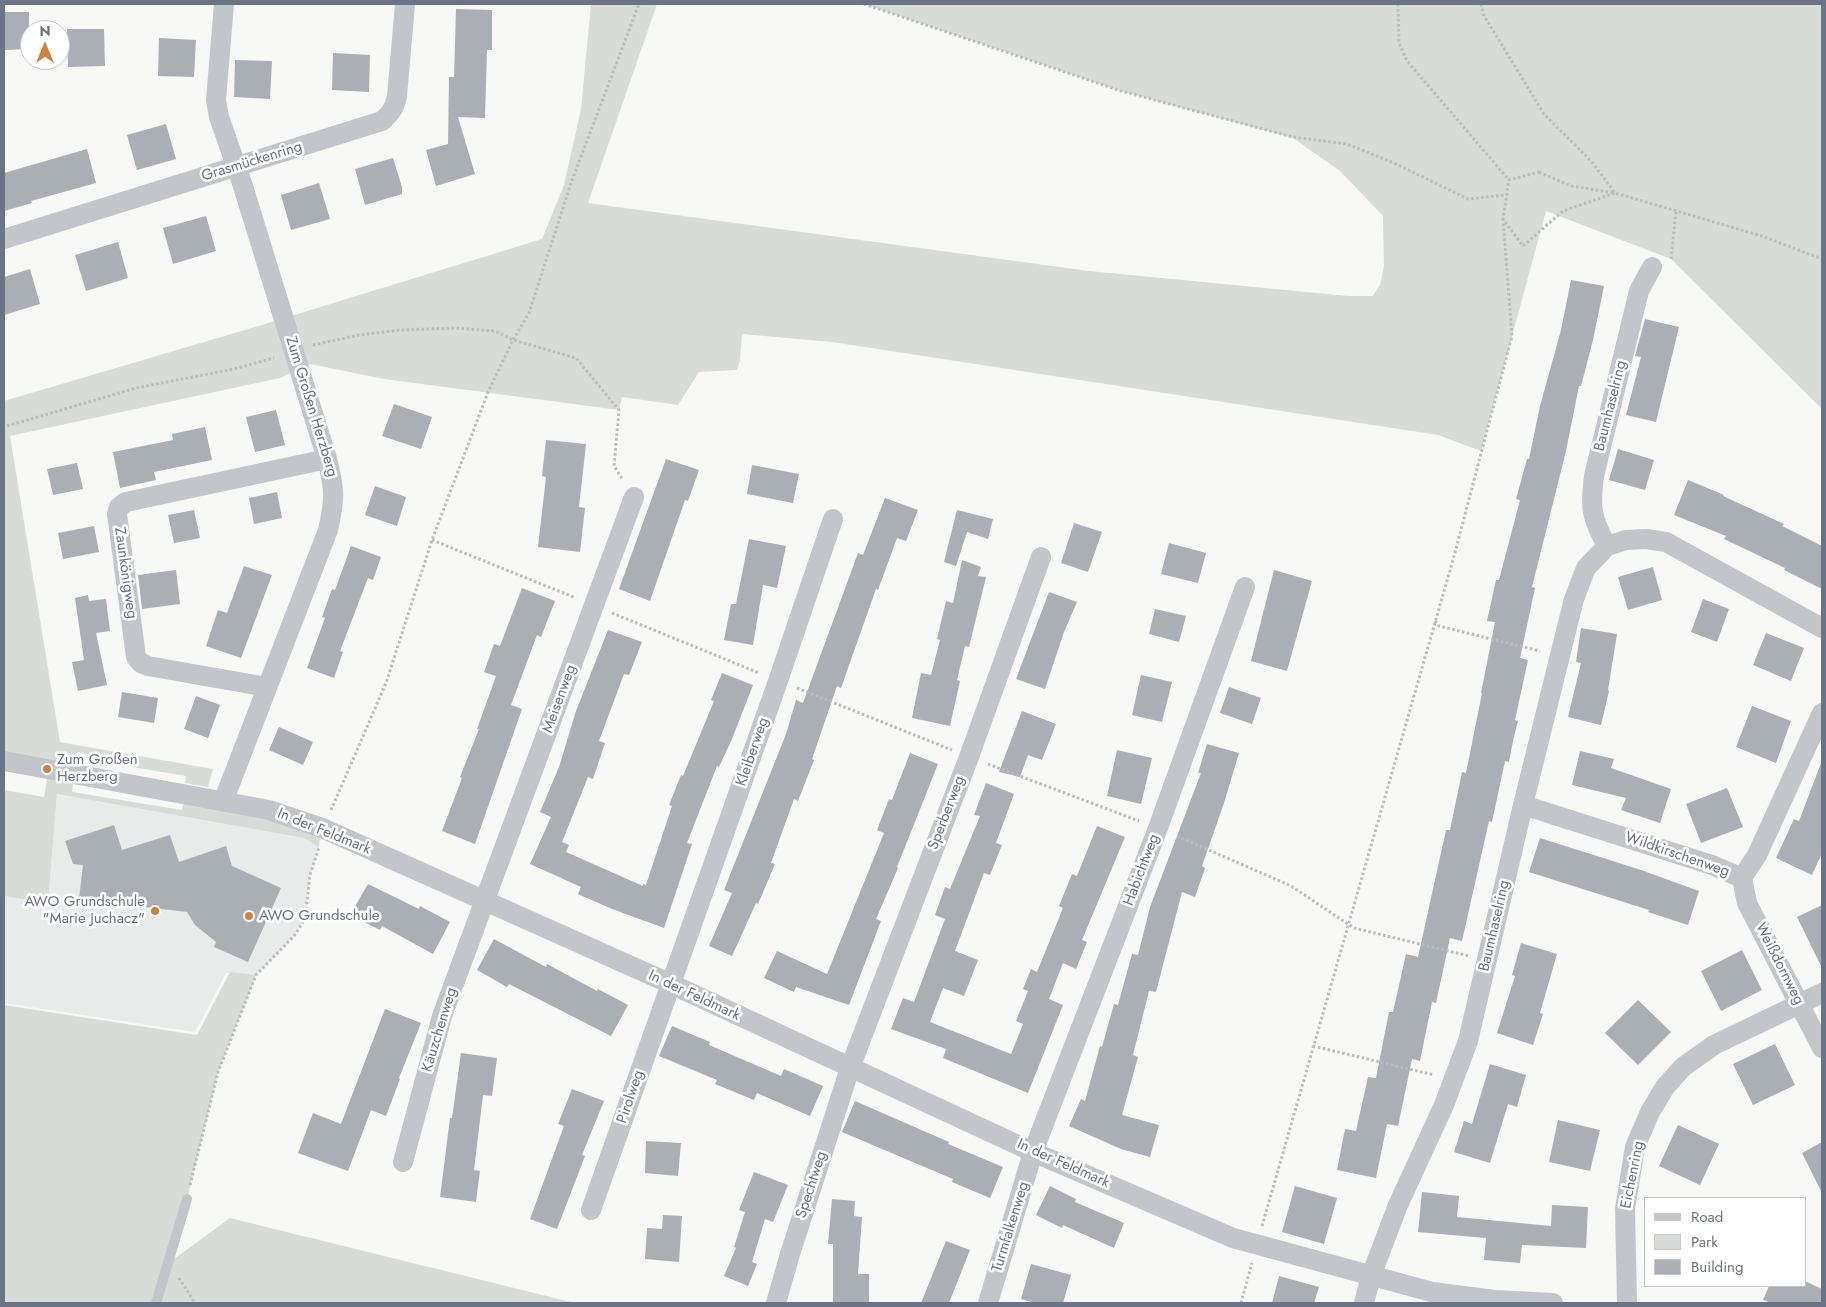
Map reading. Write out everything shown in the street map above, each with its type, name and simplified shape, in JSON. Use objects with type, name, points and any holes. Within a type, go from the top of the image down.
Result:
[{"type":"street","name":"Zum Großen Herzberg","points":[[223,802],[328,530],[334,504],[334,484],[327,459],[219,118],[216,100],[224,4]]},
{"type":"street","name":"Grasmückenring","points":[[4,239],[382,121],[395,106],[397,96],[405,4]]},
{"type":"street","name":"Baumhaselring","points":[[1364,1303],[1371,1276],[1398,1205],[1454,1080],[1468,1041],[1523,805],[1574,599],[1586,568],[1607,546],[1596,526],[1590,501],[1594,476],[1639,291],[1652,267]]},
{"type":"street","name":"Zaunkönigweg","points":[[267,687],[148,666],[141,663],[136,657],[117,514],[119,507],[126,502],[327,459]]},
{"type":"street","name":"Meisenweg","points":[[486,901],[634,497]]},
{"type":"street","name":"Kleiberweg","points":[[671,984],[833,519]]},
{"type":"street","points":[[1607,546],[1626,540],[1646,539],[1666,542],[1822,628]]},
{"type":"street","name":"Sperberweg","points":[[850,1068],[969,757],[1041,558]]},
{"type":"street","name":"Habichtweg","points":[[1033,1152],[1158,828],[1245,587]]},
{"type":"street","name":"Wildkirschenweg","points":[[1523,805],[1712,865],[1742,878],[1757,855],[1822,713]]},
{"type":"street","name":"In der Feldmark","points":[[4,761],[269,810],[322,828],[671,984],[1033,1152],[1208,1228],[1256,1245],[1432,1292],[1495,1301],[1554,1303]]},
{"type":"street","name":"Weißdornweg","points":[[1742,878],[1747,903],[1822,1048]]},
{"type":"street","name":"Käuzchenweg","points":[[403,1162],[442,1016],[486,901]]},
{"type":"street","name":"Pirolweg","points":[[591,1210],[671,984]]},
{"type":"street","name":"Eichenring","points":[[1627,1303],[1626,1209],[1635,1147],[1650,1112],[1665,1087],[1690,1061],[1714,1045],[1822,993]]},
{"type":"street","name":"Spechtweg","points":[[776,1303],[850,1068]]},
{"type":"street","name":"Turmfalkenweg","points":[[988,1303],[1033,1152]]},
{"type":"lane","points":[[156,1303],[187,1199]]},
{"type":"path","points":[[187,1199],[218,1072],[256,975],[294,936],[305,919],[310,875],[322,828],[386,683],[432,540],[488,392],[528,313],[571,184],[639,4]]},
{"type":"path","points":[[864,4],[1122,91],[1293,138],[1347,144],[1394,163],[1468,199],[1506,195]]},
{"type":"path","points":[[1398,4],[1399,43],[1407,61],[1509,180]]},
{"type":"path","points":[[1481,4],[1483,14],[1544,114],[1591,161],[1614,193]]},
{"type":"path","points":[[1509,180],[1539,172],[1571,186],[1614,193],[1762,236],[1822,259]]},
{"type":"path","points":[[1241,1303],[1434,620],[1453,560],[1512,336],[1503,219],[1509,180]]},
{"type":"path","points":[[1503,219],[1523,246],[1563,211],[1614,193]]},
{"type":"path","points":[[1652,267],[1671,259],[1676,210]]},
{"type":"path","points":[[6,426],[136,388],[234,369],[321,343],[359,335],[425,328],[496,331],[513,340],[576,358],[618,410],[614,466],[634,497]]},
{"type":"path","points":[[432,540],[969,757],[1158,828],[1291,886],[1354,928],[1487,960]]},
{"type":"path","points":[[1434,620],[1439,626],[1560,656]]},
{"type":"path","points":[[1313,1046],[1454,1080]]},
{"type":"path","points":[[169,1263],[195,1303]]},
{"type":"shaded area","name":"AWO Grundschule \"Marie Juchacz\"","points":[[57,794],[304,838],[319,847],[310,875],[305,919],[294,936],[256,975],[226,973],[195,1032],[4,1003],[4,896],[48,904]]},
{"type":"green space","points":[[591,4],[657,4],[588,203],[1089,271],[1348,296],[1373,296],[1380,285],[1384,266],[1383,216],[1340,171],[1293,138],[1121,91],[864,4],[1822,4],[1822,409],[1671,259],[1546,211],[1481,451],[1438,435],[832,342],[742,334],[740,360],[737,370],[699,372],[678,405],[622,397],[619,410],[384,379],[310,364],[280,378],[10,436],[60,742],[213,769],[208,787],[185,783],[186,776],[108,763],[108,758],[77,752],[75,764],[4,752],[4,401],[265,324],[542,239],[564,185],[581,109]]},
{"type":"green space","points":[[47,779],[73,783],[72,792],[182,810],[184,802],[268,817],[320,838],[319,847],[304,838],[57,794],[48,904],[4,896],[4,790],[44,797]]},
{"type":"green space","points":[[230,972],[256,975],[218,1072],[170,1262],[230,1218],[575,1303],[4,1303],[4,1005],[197,1035]]},
{"type":"building","points":[[456,9],[492,10],[492,50],[487,50],[485,118],[458,117],[475,174],[436,186],[426,150],[448,144],[449,77],[454,77]]},
{"type":"building","points":[[4,12],[29,12],[29,20],[20,20],[20,49],[4,50]]},
{"type":"building","points":[[70,29],[104,29],[105,66],[70,67]]},
{"type":"building","points":[[159,38],[196,40],[194,77],[158,76]]},
{"type":"building","points":[[333,53],[370,55],[369,92],[332,90]]},
{"type":"building","points":[[235,60],[272,61],[270,99],[234,97]]},
{"type":"building","points":[[166,124],[176,159],[137,170],[127,135]]},
{"type":"building","points":[[87,149],[96,183],[31,201],[32,203],[4,211],[4,173]]},
{"type":"building","points":[[393,158],[402,187],[402,194],[365,205],[355,169]]},
{"type":"building","points":[[319,183],[330,219],[291,230],[281,195]]},
{"type":"building","points":[[206,216],[216,251],[173,264],[163,228]]},
{"type":"building","points":[[118,242],[128,278],[86,291],[75,255]]},
{"type":"building","points":[[30,269],[40,304],[4,315],[4,277]]},
{"type":"building","points":[[1571,280],[1604,286],[1593,340],[1581,386],[1579,386],[1566,451],[1532,587],[1535,588],[1520,658],[1528,660],[1515,720],[1518,721],[1509,762],[1505,761],[1492,822],[1489,821],[1462,941],[1450,938],[1436,1003],[1432,1002],[1420,1061],[1412,1059],[1398,1126],[1387,1124],[1376,1178],[1337,1170],[1345,1129],[1356,1131],[1368,1077],[1376,1078],[1389,1012],[1393,1012],[1406,954],[1418,957],[1446,830],[1450,830],[1462,772],[1466,773],[1495,622],[1487,621],[1496,580],[1499,580],[1520,500],[1516,499],[1527,459],[1529,459],[1540,406],[1561,330]]},
{"type":"building","points":[[1645,319],[1679,327],[1656,422],[1626,415],[1641,357],[1635,356]]},
{"type":"building","points":[[394,404],[432,417],[421,449],[382,436]]},
{"type":"building","points":[[276,410],[285,445],[255,452],[246,417]]},
{"type":"building","points":[[205,427],[212,460],[154,472],[156,480],[120,488],[113,452],[173,440],[172,434]]},
{"type":"building","points":[[546,440],[586,444],[579,507],[585,508],[580,552],[538,547],[546,477],[542,476]]},
{"type":"building","points":[[1618,449],[1654,460],[1645,490],[1609,480]]},
{"type":"building","points":[[666,459],[699,470],[688,501],[685,500],[650,601],[619,589]]},
{"type":"building","points":[[77,463],[83,489],[53,495],[47,469]]},
{"type":"building","points":[[752,465],[799,474],[793,503],[747,494]]},
{"type":"building","points":[[1688,480],[1784,524],[1782,526],[1822,546],[1822,589],[1784,570],[1785,568],[1724,539],[1726,536],[1674,515]]},
{"type":"building","points":[[375,486],[406,497],[397,526],[365,515]]},
{"type":"building","points":[[277,492],[282,518],[254,524],[249,498]]},
{"type":"building","points":[[885,498],[918,510],[906,541],[897,538],[878,590],[876,589],[841,688],[837,686],[812,759],[814,760],[798,801],[794,799],[771,863],[775,864],[758,904],[756,903],[732,956],[709,946],[732,893],[724,890],[786,734],[796,700],[803,703],[858,553],[863,555]]},
{"type":"building","points":[[194,510],[200,538],[174,543],[168,515]]},
{"type":"building","points":[[957,510],[993,519],[988,539],[967,532],[956,566],[944,562]]},
{"type":"building","points":[[1074,523],[1102,532],[1088,572],[1061,563]]},
{"type":"building","points":[[94,526],[99,552],[63,559],[58,533]]},
{"type":"building","points":[[749,539],[786,546],[777,588],[763,585],[753,645],[724,640],[731,604],[736,604]]},
{"type":"building","points":[[1169,543],[1206,553],[1198,583],[1161,574]]},
{"type":"building","points":[[351,546],[381,557],[373,580],[368,578],[340,651],[343,652],[334,678],[307,668],[325,618],[322,617],[332,589],[335,590]]},
{"type":"building","points":[[962,560],[981,567],[978,576],[986,577],[969,647],[965,646],[957,680],[960,681],[950,726],[912,718],[921,673],[931,675],[940,640],[937,639],[946,601],[953,603]]},
{"type":"building","points":[[244,566],[272,575],[241,658],[206,646],[218,610],[227,613]]},
{"type":"building","points":[[1653,567],[1662,600],[1628,610],[1618,577]]},
{"type":"building","points":[[176,570],[180,604],[142,609],[138,575]]},
{"type":"building","points":[[1274,570],[1312,581],[1287,671],[1251,661]]},
{"type":"building","points":[[522,588],[555,601],[541,637],[537,635],[511,705],[522,709],[475,844],[442,831],[496,676],[484,672],[494,644],[500,646]]},
{"type":"building","points":[[1049,592],[1077,602],[1064,632],[1045,689],[1016,679]]},
{"type":"building","points":[[88,595],[89,601],[106,599],[110,631],[96,633],[107,685],[78,691],[72,662],[84,660],[75,598]]},
{"type":"building","points":[[1703,599],[1729,609],[1717,642],[1691,632]]},
{"type":"building","points":[[1155,609],[1186,616],[1179,642],[1149,634]]},
{"type":"building","points":[[1581,628],[1617,634],[1609,691],[1601,725],[1568,717],[1581,663],[1576,662]]},
{"type":"building","points":[[608,630],[642,642],[629,675],[624,674],[599,741],[605,743],[593,779],[588,777],[562,842],[569,845],[566,852],[643,886],[643,884],[646,885],[672,806],[669,805],[714,701],[711,700],[722,673],[753,685],[732,739],[719,767],[717,766],[687,843],[692,844],[664,928],[578,894],[581,887],[530,864],[551,817],[540,812],[559,767],[576,711]]},
{"type":"building","points":[[1766,633],[1804,648],[1791,681],[1753,665]]},
{"type":"building","points":[[1141,675],[1172,682],[1162,722],[1132,715]]},
{"type":"building","points":[[1229,687],[1261,698],[1252,724],[1220,713]]},
{"type":"building","points":[[122,692],[158,698],[154,723],[118,717]]},
{"type":"building","points":[[196,696],[220,705],[208,738],[184,729]]},
{"type":"building","points":[[1752,706],[1791,721],[1776,763],[1736,747]]},
{"type":"building","points":[[1022,711],[1056,724],[1042,760],[1028,755],[1020,777],[999,772]]},
{"type":"building","points":[[279,727],[313,742],[303,765],[269,750]]},
{"type":"building","points":[[1207,744],[1239,753],[1202,866],[1205,868],[1195,897],[1182,892],[1156,992],[1149,991],[1133,1055],[1138,1057],[1122,1115],[1159,1125],[1150,1157],[1121,1149],[1069,1126],[1081,1099],[1085,1101],[1100,1046],[1102,1047],[1114,1004],[1118,1005],[1132,954],[1138,955],[1150,907],[1201,773],[1198,773]]},
{"type":"building","points":[[1117,750],[1152,758],[1141,804],[1107,796]]},
{"type":"building","points":[[1580,751],[1614,759],[1611,768],[1671,789],[1660,823],[1621,810],[1626,798],[1572,785]]},
{"type":"building","points":[[910,753],[938,764],[876,919],[881,921],[849,1005],[796,987],[794,992],[764,978],[777,951],[827,974],[884,833],[877,830],[889,799],[892,800]]},
{"type":"building","points":[[1821,763],[1822,853],[1812,875],[1776,858],[1794,819],[1799,821]]},
{"type":"building","points":[[986,783],[1014,794],[996,843],[1002,845],[990,875],[984,873],[955,951],[978,960],[964,996],[943,988],[930,1022],[1011,1054],[1023,1024],[1016,1021],[1028,991],[1023,989],[1031,969],[1037,972],[1063,908],[1059,906],[1072,874],[1077,876],[1097,826],[1125,837],[1082,940],[1087,942],[1076,969],[1063,963],[1049,999],[1063,1005],[1028,1093],[943,1058],[946,1049],[891,1029],[903,998],[914,1002],[945,919],[935,915],[945,887],[950,889],[980,816],[974,815]]},
{"type":"building","points":[[1727,788],[1743,827],[1701,843],[1686,804]]},
{"type":"building","points":[[114,825],[122,850],[170,835],[179,862],[226,846],[232,866],[281,888],[248,962],[214,947],[216,942],[195,925],[187,912],[79,899],[83,865],[73,864],[65,841]]},
{"type":"building","points":[[1540,838],[1641,870],[1699,891],[1688,925],[1648,912],[1649,910],[1529,872]]},
{"type":"building","points":[[368,884],[419,909],[420,906],[450,922],[433,954],[382,926],[380,930],[350,915]]},
{"type":"building","points":[[1822,905],[1822,968],[1797,917]]},
{"type":"building","points":[[494,939],[546,967],[547,964],[597,991],[598,989],[628,1005],[611,1036],[509,984],[507,987],[477,970]]},
{"type":"building","points":[[1521,943],[1557,954],[1540,1013],[1543,1014],[1533,1045],[1497,1033],[1515,976],[1512,975]]},
{"type":"building","points":[[1742,950],[1762,990],[1721,1011],[1701,971]]},
{"type":"building","points":[[1638,1000],[1671,1032],[1638,1065],[1605,1033]]},
{"type":"building","points":[[385,1009],[421,1023],[386,1116],[371,1110],[348,1171],[298,1153],[313,1113],[341,1124]]},
{"type":"building","points":[[672,1026],[710,1042],[709,1045],[781,1076],[784,1069],[823,1086],[810,1116],[757,1093],[754,1100],[715,1084],[717,1080],[659,1056]]},
{"type":"building","points":[[1775,1044],[1795,1085],[1753,1105],[1733,1064]]},
{"type":"building","points":[[461,1053],[497,1058],[492,1096],[483,1095],[474,1170],[480,1171],[476,1202],[440,1197],[450,1118],[452,1118]]},
{"type":"building","points":[[1490,1064],[1526,1075],[1517,1107],[1508,1104],[1490,1163],[1454,1152],[1464,1121],[1472,1124]]},
{"type":"building","points":[[572,1089],[604,1101],[582,1155],[585,1156],[557,1229],[530,1219],[564,1126],[558,1124]]},
{"type":"building","points":[[855,1101],[1003,1167],[990,1198],[952,1182],[953,1179],[842,1132]]},
{"type":"building","points":[[1558,1120],[1600,1130],[1590,1171],[1549,1162]]},
{"type":"building","points":[[1678,1125],[1719,1144],[1700,1185],[1659,1166]]},
{"type":"building","points":[[646,1141],[681,1143],[678,1176],[645,1173]]},
{"type":"building","points":[[1822,1142],[1822,1193],[1802,1153]]},
{"type":"building","points":[[754,1172],[788,1185],[773,1222],[765,1219],[752,1262],[757,1264],[748,1286],[724,1276],[736,1248],[734,1247],[745,1212],[739,1210]]},
{"type":"building","points":[[1050,1186],[1076,1199],[1075,1202],[1124,1223],[1114,1248],[1063,1225],[1062,1228],[1036,1215]]},
{"type":"building","points":[[1295,1186],[1337,1198],[1324,1244],[1282,1232]]},
{"type":"building","points":[[1422,1192],[1459,1196],[1457,1217],[1551,1226],[1552,1205],[1588,1207],[1586,1248],[1522,1245],[1520,1263],[1484,1260],[1486,1238],[1418,1232]]},
{"type":"building","points":[[832,1199],[855,1201],[854,1216],[862,1217],[858,1274],[869,1274],[869,1303],[833,1303],[833,1244],[828,1244]]},
{"type":"building","points":[[663,1215],[682,1216],[679,1262],[645,1259],[647,1228],[662,1229]]},
{"type":"building","points":[[946,1241],[970,1250],[949,1303],[921,1303]]},
{"type":"building","points":[[1031,1264],[1071,1275],[1063,1303],[1035,1303],[1021,1299]]},
{"type":"building","points":[[1279,1276],[1319,1287],[1314,1303],[1272,1303]]},
{"type":"building","points":[[1806,1281],[1822,1289],[1822,1303],[1772,1303],[1763,1300],[1769,1287],[1806,1287]]},
{"type":"place","name":"Zum Großen Herzberg","points":[[47,769]]},
{"type":"place","name":"AWO Grundschule \"Marie Juchacz\"","points":[[155,911]]},
{"type":"place","name":"AWO Grundschule","points":[[249,916]]}]
